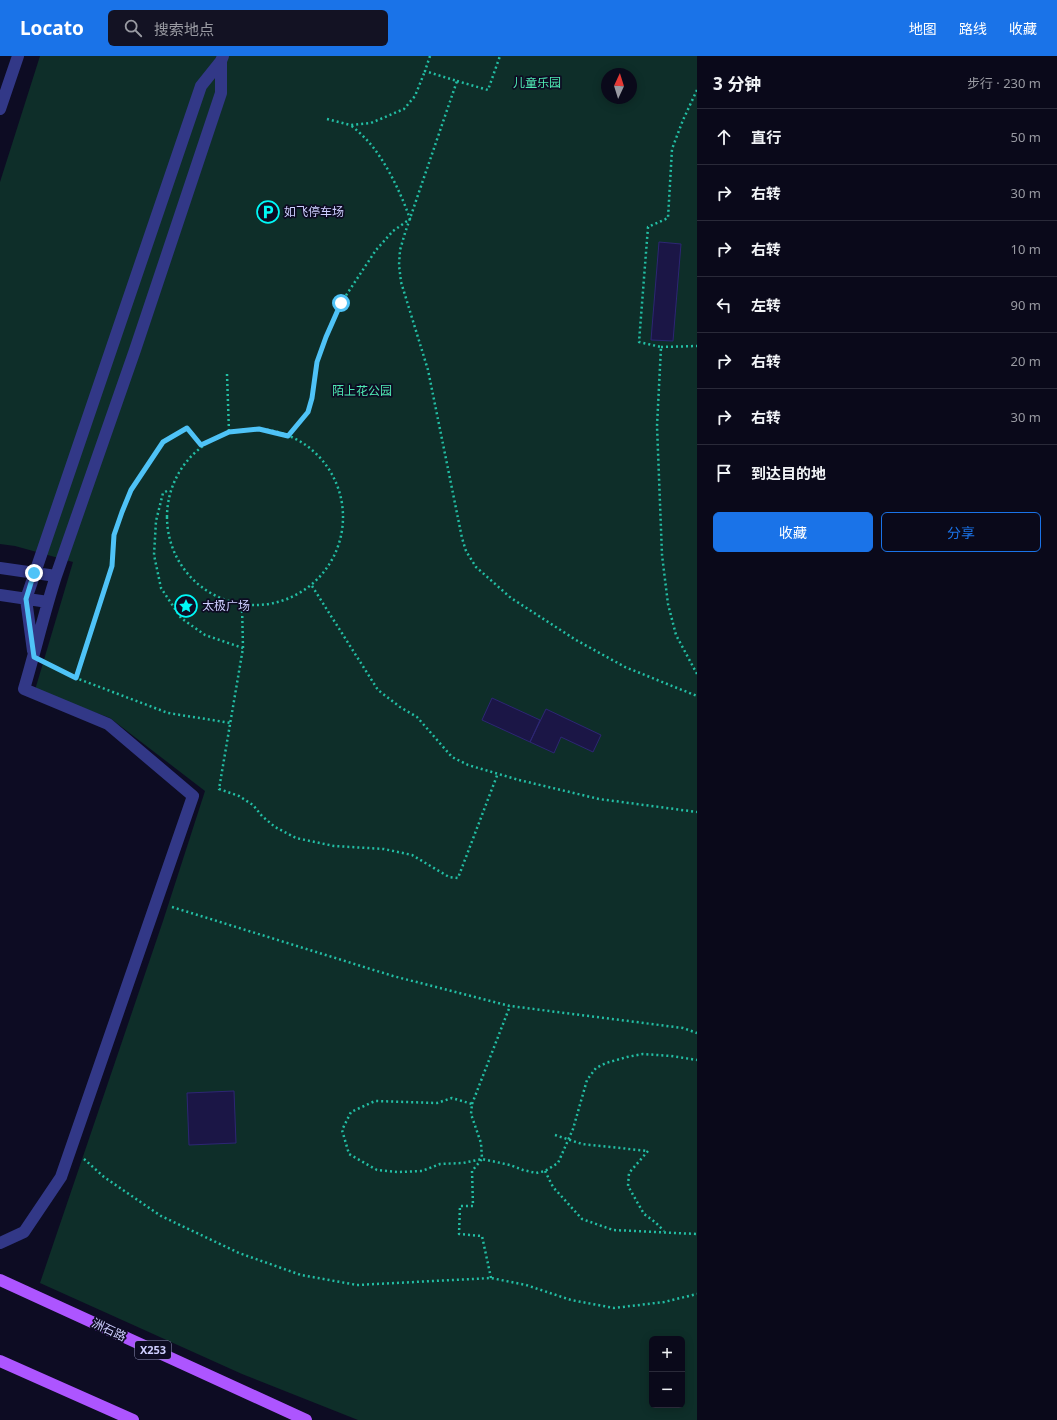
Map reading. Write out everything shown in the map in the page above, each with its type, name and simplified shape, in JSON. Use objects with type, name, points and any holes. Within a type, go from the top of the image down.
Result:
[{"type":"main road","name":"洲石路","points":[[0,1280],[306,1420]]},
{"type":"main road","points":[[0,1361],[133,1420]]},
{"type":"street","points":[[0,109],[18,56]]},
{"type":"street","points":[[34,657],[26,599],[34,573],[201,86],[222,58]]},
{"type":"street","points":[[0,1243],[24,1232],[61,1177],[193,796],[108,724],[24,689],[56,576],[135,350],[221,93],[222,58]]},
{"type":"street","points":[[0,568],[56,576]]},
{"type":"street","points":[[0,595],[48,602]]},
{"type":"path","points":[[327,119],[350,124],[371,123],[404,109],[416,96],[430,56]]},
{"type":"path","points":[[425,71],[488,90],[500,56]]},
{"type":"path","points":[[457,81],[400,250],[400,265],[401,282],[428,370],[466,552],[476,567],[512,598],[576,640],[624,667],[697,696]]},
{"type":"path","points":[[697,90],[683,120],[672,150],[668,218],[648,227],[638,342],[661,347],[697,346]]},
{"type":"path","points":[[350,124],[367,140],[386,167],[404,202],[410,219]]},
{"type":"path","points":[[288,436],[308,412],[312,398],[317,362],[341,303],[376,250],[394,231],[410,219]]},
{"type":"path","points":[[661,347],[657,426],[662,555],[668,604],[676,634],[697,674]]},
{"type":"path","points":[[227,374],[229,432]]},
{"type":"path","points":[[76,678],[112,566],[114,535],[131,490],[163,442],[187,428],[201,445]]},
{"type":"path","points":[[167,491],[166,517],[172,545],[186,570],[207,590],[242,606],[259,608],[287,602],[312,586],[331,563],[342,534],[342,504],[333,476],[314,452],[288,436],[259,429],[229,432],[201,445],[180,465],[167,491],[163,494],[156,521],[154,555],[161,588],[181,618],[205,635],[243,648]]},
{"type":"path","points":[[312,586],[378,690],[400,707],[418,717],[435,735],[452,757],[468,765],[599,799],[697,812]]},
{"type":"path","points":[[242,606],[243,648],[219,789],[239,796],[274,827],[296,838],[334,846],[384,849],[412,855],[435,870],[449,877],[458,878],[498,773]]},
{"type":"path","points":[[34,657],[76,678],[168,713],[231,723]]},
{"type":"path","points":[[156,902],[393,976],[510,1006],[683,1028],[697,1033]]},
{"type":"path","points":[[491,1278],[482,1236],[459,1234],[460,1206],[473,1206],[472,1171],[482,1158],[481,1143],[472,1114],[472,1104],[510,1006]]},
{"type":"path","points":[[472,1104],[452,1098],[436,1103],[376,1101],[351,1112],[342,1130],[349,1154],[377,1170],[398,1172],[422,1171],[440,1164],[463,1163],[482,1158],[536,1173],[545,1171],[558,1163],[573,1129],[587,1080],[596,1068],[606,1063],[642,1054],[697,1060]]},
{"type":"path","points":[[555,1135],[582,1144],[648,1151],[629,1173],[628,1186],[644,1214],[655,1222],[664,1232]]},
{"type":"path","points":[[71,1148],[104,1177],[161,1216],[239,1253],[302,1275],[356,1285],[491,1278],[526,1285],[571,1300],[614,1308],[664,1302],[697,1294]]},
{"type":"path","points":[[545,1171],[553,1187],[582,1219],[613,1230],[697,1234]]},
{"type":"green space","name":"陌上花公园","points":[[40,56],[697,56],[697,1420],[358,1420],[242,1374],[40,1283],[163,921],[205,791],[110,718],[35,690],[73,562],[15,546],[0,544],[0,182]]},
{"type":"building","points":[[659,242],[681,244],[673,341],[651,340]]},
{"type":"building","points":[[492,698],[540,720],[530,742],[482,720]]},
{"type":"building","points":[[546,709],[601,735],[593,752],[561,737],[554,753],[530,742]]},
{"type":"building","points":[[234,1091],[236,1143],[189,1145],[187,1093]]},
{"type":"place","name":"如飞停车场","points":[[268,212]]},
{"type":"place","name":"太极广场","points":[[186,606]]},
{"type":"route","points":[[34,573],[26,599],[34,657],[76,678],[112,566],[114,535],[122,512],[131,490],[163,442],[187,428],[201,445],[229,432],[259,429],[288,436],[308,412],[312,398],[317,362],[341,303]]},
{"type":"park label","name":"儿童乐园","points":[[537,83]]}]
